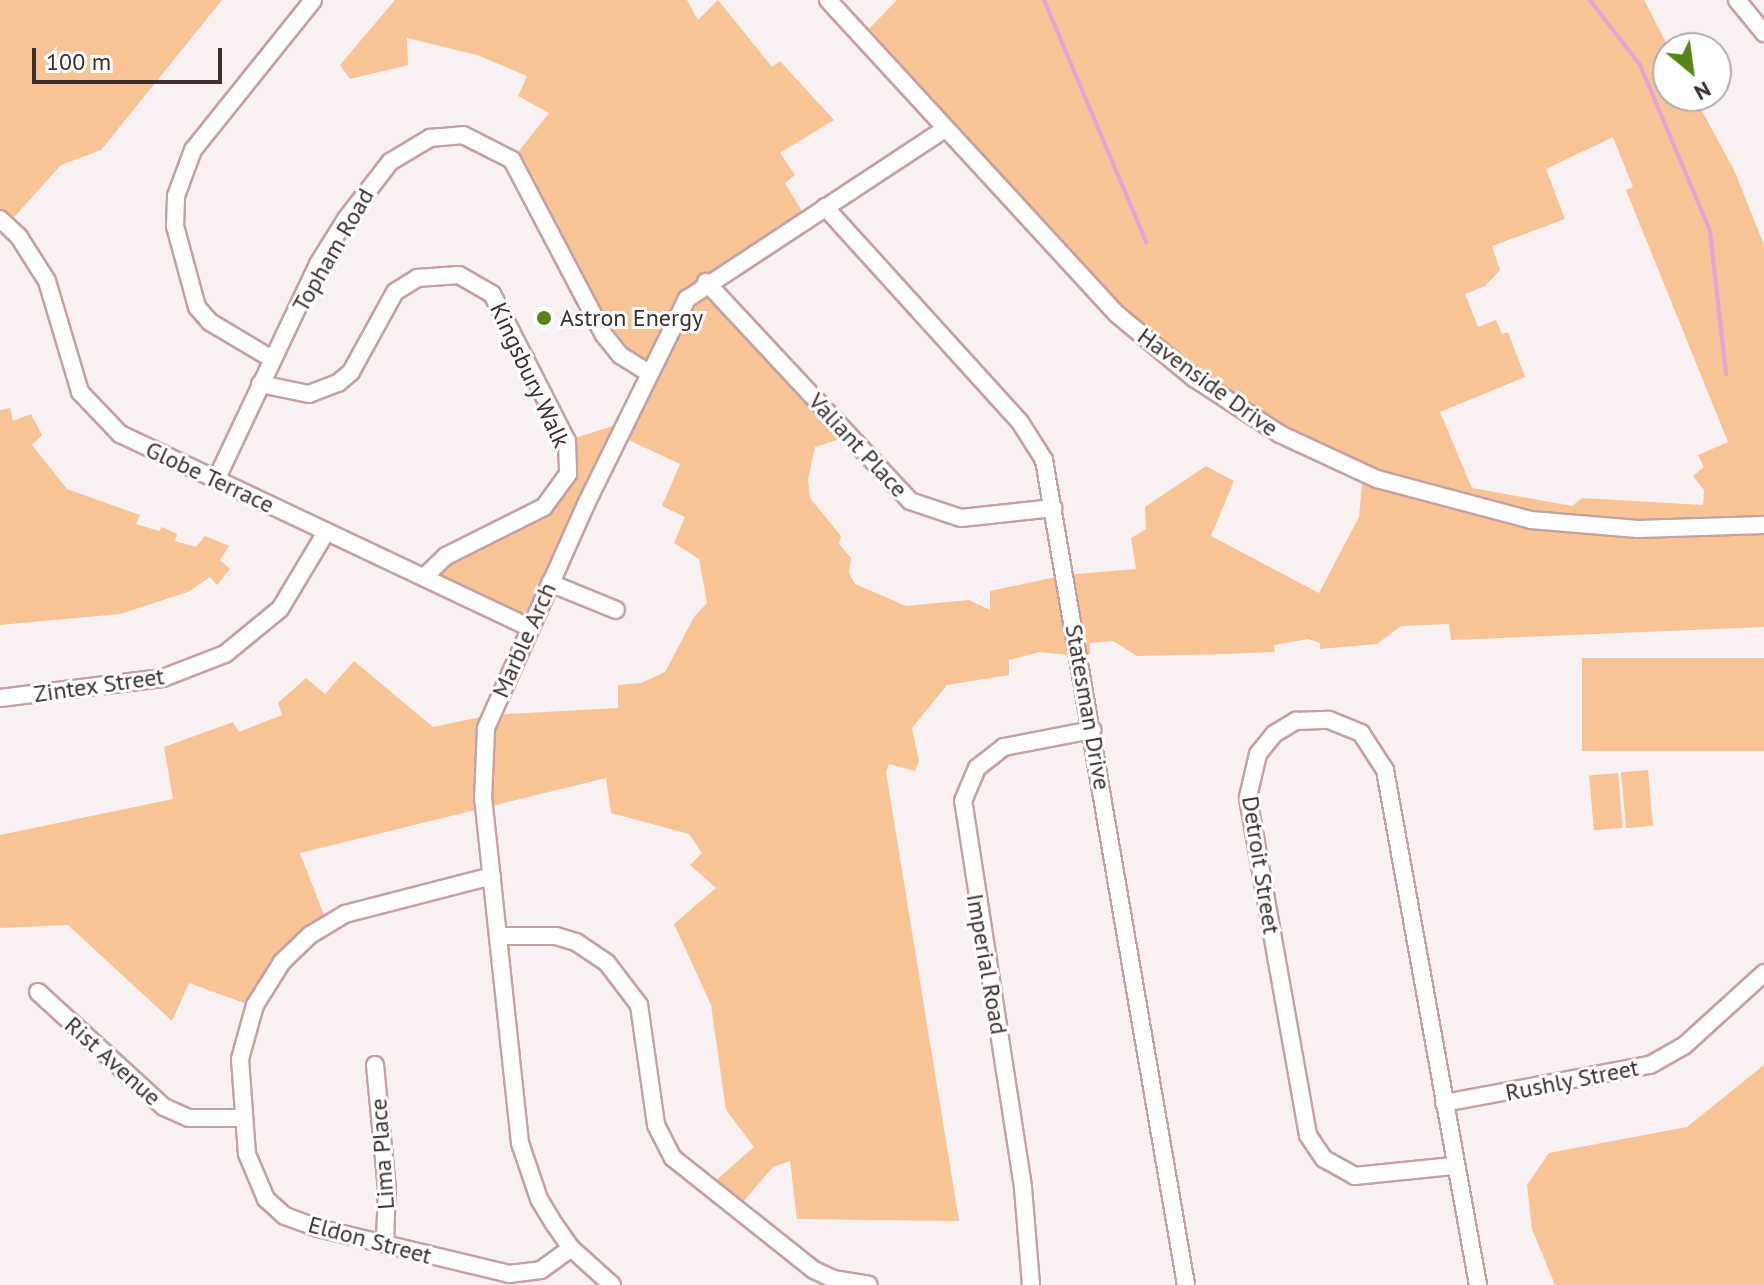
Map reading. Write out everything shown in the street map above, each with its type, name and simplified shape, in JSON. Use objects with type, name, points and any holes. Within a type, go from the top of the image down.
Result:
[{"type":"street","points":[[272,359],[210,322],[197,307],[175,226],[176,196],[193,150],[313,0]]},
{"type":"street","name":"Havenside Drive","points":[[828,0],[1145,340],[1239,410],[1313,451],[1427,496],[1531,520],[1638,529],[1764,525]]},
{"type":"street","points":[[1737,0],[1764,33]]},
{"type":"street","name":"Marble Arch","points":[[612,1285],[571,1248],[539,1199],[520,1143],[482,752],[491,712],[649,373],[687,299],[706,282],[945,129]]},
{"type":"street","name":"Topham Road","points":[[216,480],[318,264],[374,180],[410,146],[430,138],[463,135],[496,148],[520,169],[604,335],[620,355],[649,373]]},
{"type":"street","name":"Statesman Drive","points":[[825,207],[1032,437],[1044,460],[1186,1285]]},
{"type":"street","name":"Globe Terrace","points":[[0,219],[19,237],[47,281],[72,372],[90,406],[120,434],[529,627]]},
{"type":"street","name":"Kingsbury Walk","points":[[260,384],[309,394],[338,383],[351,372],[395,292],[417,278],[459,275],[492,294],[567,441],[568,474],[544,507],[446,556],[424,577]]},
{"type":"street","name":"Valiant Place","points":[[706,282],[910,501],[961,518],[1053,508]]},
{"type":"street","name":"Zintex Street","points":[[0,698],[163,678],[225,654],[280,609],[326,532]]},
{"type":"street","points":[[550,583],[616,610]]},
{"type":"street","name":"Detroit Street","points":[[1453,1166],[1355,1176],[1324,1159],[1308,1135],[1248,797],[1258,754],[1274,734],[1296,721],[1329,720],[1348,727],[1369,740],[1382,763],[1453,1166],[1478,1285]]},
{"type":"street","name":"Imperial Road","points":[[1031,1285],[1023,1187],[963,801],[971,776],[994,752],[1092,730]]},
{"type":"street","name":"Eldon Street","points":[[492,876],[361,907],[301,943],[267,981],[248,1025],[240,1059],[243,1118],[251,1173],[277,1210],[318,1228],[509,1274],[541,1270],[571,1248]]},
{"type":"street","points":[[498,936],[556,936],[576,942],[607,963],[639,1005],[656,1125],[673,1158],[814,1270],[833,1279],[869,1285]]},
{"type":"street","name":"Rushly Street","points":[[1444,1103],[1650,1065],[1685,1045],[1764,973]]},
{"type":"street","name":"Rist Avenue","points":[[38,992],[164,1107],[189,1118],[243,1118]]},
{"type":"street","name":"Lima Place","points":[[375,1065],[387,1189],[385,1242]]},
{"type":"shaded area","points":[[0,0],[222,0],[101,150],[61,165],[7,225],[0,220]]},
{"type":"shaded area","points":[[395,0],[687,0],[698,20],[718,0],[772,67],[780,61],[834,120],[780,153],[795,175],[785,183],[806,218],[707,282],[849,436],[815,447],[808,480],[810,498],[841,536],[839,544],[851,558],[849,573],[855,584],[906,606],[969,600],[990,610],[990,591],[1065,575],[1136,569],[1131,538],[1146,529],[1145,507],[1206,466],[1234,481],[1211,536],[1319,593],[1359,517],[1363,475],[1172,362],[861,37],[897,0],[1644,0],[1661,32],[1652,32],[1652,112],[1703,112],[1735,172],[1764,245],[1764,627],[1451,640],[1449,624],[1401,626],[1377,644],[1320,649],[1320,643],[1308,639],[1274,645],[1275,652],[1137,656],[1113,641],[1090,643],[1090,654],[1078,656],[1039,652],[1009,660],[1009,675],[947,685],[912,728],[919,761],[915,771],[889,764],[886,772],[959,1221],[797,1219],[790,1161],[773,1167],[736,1210],[708,1187],[754,1147],[726,1110],[711,1005],[674,924],[716,888],[690,865],[702,853],[689,834],[611,813],[606,778],[300,853],[327,923],[310,935],[255,1007],[189,983],[172,1021],[68,925],[0,928],[0,835],[173,799],[164,747],[233,722],[239,732],[282,715],[278,703],[306,678],[325,694],[354,661],[433,727],[490,715],[618,708],[618,685],[641,683],[665,672],[694,617],[707,603],[699,559],[674,543],[685,517],[662,506],[680,464],[618,435],[528,627],[424,578],[558,491],[565,441],[613,426],[617,434],[648,374],[629,362],[511,161],[549,113],[518,96],[527,76],[477,55],[407,38],[408,65],[350,79],[340,65]],"holes":[[[1613,137],[1633,187],[1626,190],[1728,442],[1698,455],[1704,467],[1693,476],[1704,490],[1703,505],[1582,498],[1572,506],[1472,488],[1440,412],[1525,377],[1508,332],[1502,334],[1496,320],[1478,327],[1465,294],[1485,286],[1500,270],[1492,246],[1565,219],[1546,169]]]},
{"type":"shaded area","points":[[10,408],[13,421],[31,414],[42,435],[32,445],[67,489],[140,515],[136,524],[159,531],[162,527],[177,534],[175,541],[196,547],[205,536],[229,546],[220,560],[230,569],[217,585],[210,577],[188,592],[120,614],[0,625],[0,410]]},
{"type":"shaded area","points":[[1582,658],[1764,658],[1764,751],[1582,751]]},
{"type":"shaded area","points":[[1648,770],[1653,826],[1626,828],[1621,772]]},
{"type":"shaded area","points":[[1618,773],[1623,828],[1594,830],[1589,776]]},
{"type":"shaded area","points":[[1764,1065],[1764,1285],[1555,1285],[1532,1229],[1527,1185],[1549,1153],[1687,1127]]},
{"type":"waterway","points":[[1044,0],[1146,242]]},
{"type":"waterway","points":[[1590,0],[1640,65],[1710,231],[1726,374]]},
{"type":"place","name":"Astron Energy","points":[[544,318]]}]
